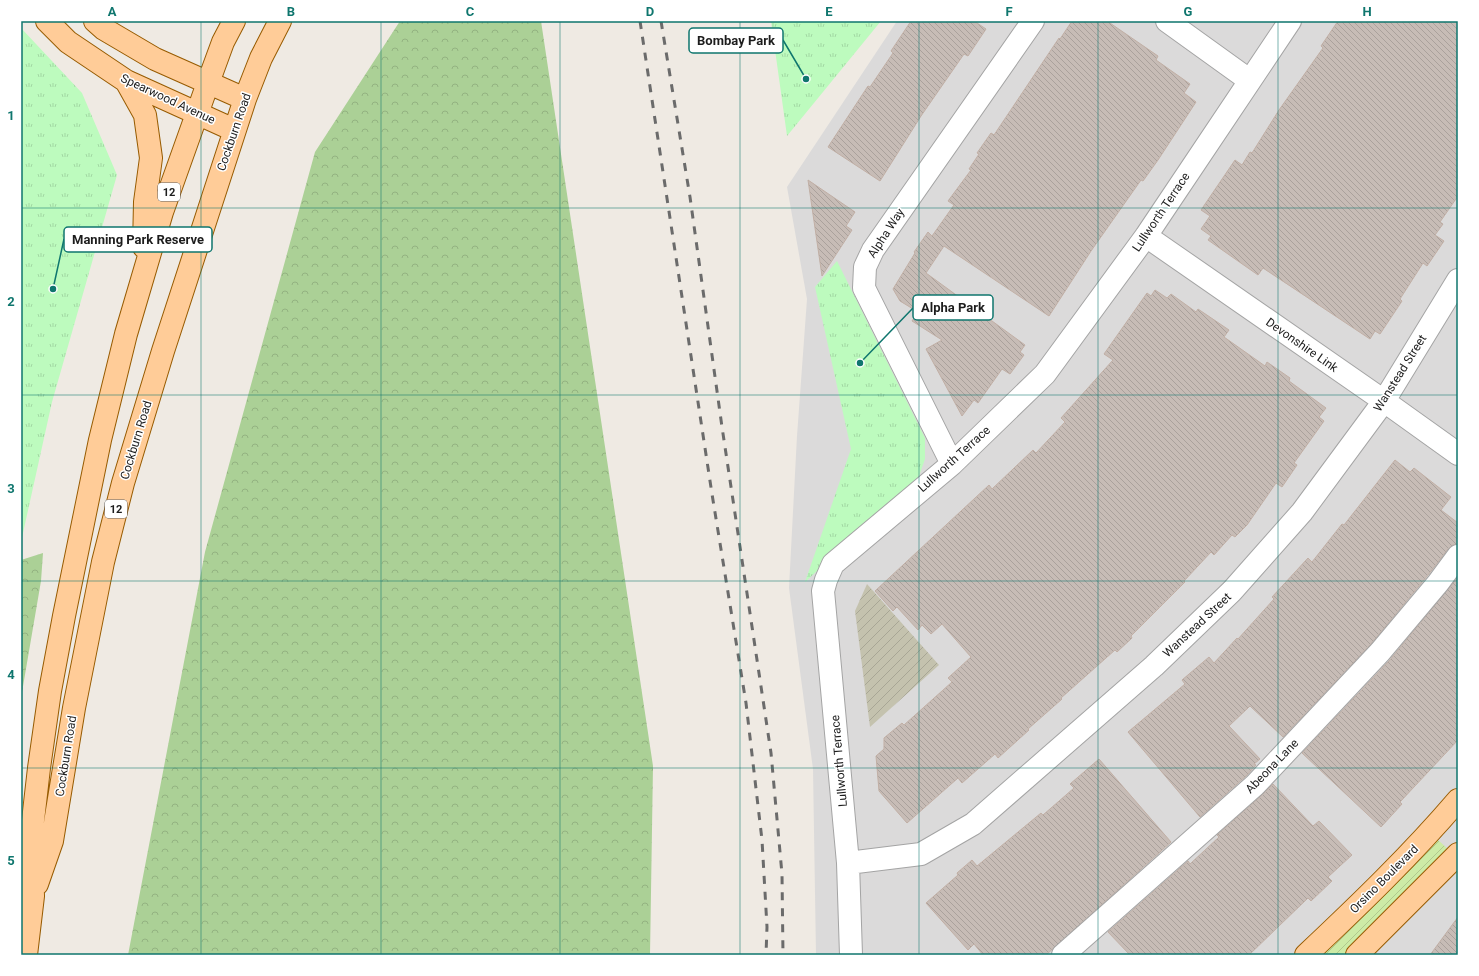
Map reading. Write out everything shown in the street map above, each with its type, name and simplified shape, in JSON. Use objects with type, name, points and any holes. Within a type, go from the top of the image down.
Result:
[{"type":"main road","name":"Spearwood Avenue","points":[[47,21],[68,42],[126,81],[234,130]]},
{"type":"main road","points":[[95,21],[104,29],[155,59],[245,98]]},
{"type":"main road","name":"Cockburn Road","points":[[26,955],[33,896],[31,838],[39,768],[52,683],[100,440],[126,334],[162,212],[208,83],[234,21]]},
{"type":"main road","name":"Cockburn Road","points":[[33,896],[52,840],[75,700],[103,562],[123,483],[163,350],[234,130],[261,58],[280,21]]},
{"type":"main road","points":[[126,81],[145,115],[152,158],[145,202],[144,272]]},
{"type":"main road","name":"Orsino Boulevard","points":[[1306,955],[1394,870],[1435,827],[1458,800]]},
{"type":"main road","points":[[1356,955],[1458,854]]},
{"type":"street","name":"Alpha Way","points":[[952,464],[864,288],[864,267],[873,250],[1033,21]]},
{"type":"street","points":[[1167,21],[1249,80]]},
{"type":"street","name":"Lullworth Terrace","points":[[851,955],[848,863],[823,591],[833,564],[952,464],[1045,374],[1146,236],[1249,80],[1290,21]]},
{"type":"street","name":"Devonshire Link","points":[[1146,236],[1458,454]]},
{"type":"street","name":"Wanstead Street","points":[[848,863],[921,854],[973,824],[1154,666],[1232,591],[1302,512],[1384,401],[1458,280]]},
{"type":"street","name":"Abeona Lane","points":[[1063,955],[1255,785],[1380,652],[1438,583],[1458,556]]},
{"type":"shaded area","points":[[897,21],[1458,21],[1458,955],[816,955],[813,769],[789,588],[797,436],[807,299],[787,187]]},
{"type":"shaded area","points":[[867,584],[939,665],[870,727],[855,611]]},
{"type":"green space","points":[[400,21],[541,21],[653,766],[650,955],[128,955],[205,552],[315,152]]},
{"type":"green space","points":[[771,21],[881,21],[787,136]]},
{"type":"green space","points":[[21,28],[82,93],[117,175],[52,402],[21,542]]},
{"type":"green space","points":[[837,261],[925,438],[925,459],[918,479],[805,582],[851,449],[815,287]]},
{"type":"green space","points":[[43,553],[41,581],[21,698],[21,560]]},
{"type":"green space","points":[[1437,839],[1449,850],[1344,955],[1320,955]]},
{"type":"building","points":[[911,21],[974,21],[986,29],[968,56],[964,54],[921,116],[880,181],[828,147],[868,86],[870,87],[893,53],[891,51]]},
{"type":"building","points":[[1072,21],[1107,21],[1158,56],[1156,60],[1190,84],[1184,93],[1196,102],[1158,160],[1143,181],[1141,180],[1091,251],[1049,316],[944,246],[926,273],[1025,345],[1020,352],[1024,355],[1010,374],[1002,369],[978,403],[974,400],[962,416],[926,349],[942,340],[912,321],[918,312],[900,301],[893,289],[915,253],[914,252],[928,232],[932,236],[954,205],[948,201],[971,170],[969,169],[979,154],[977,153],[991,133],[994,135]]},
{"type":"building","points":[[1338,21],[1458,21],[1458,196],[1440,222],[1443,224],[1435,235],[1444,241],[1427,266],[1423,263],[1400,299],[1402,301],[1380,334],[1375,331],[1370,339],[1263,268],[1258,275],[1208,240],[1211,236],[1201,229],[1210,216],[1201,210],[1235,160],[1242,165],[1250,152],[1252,153],[1279,110],[1323,48],[1321,46]]},
{"type":"building","points":[[808,180],[855,212],[846,226],[852,230],[822,276]]},
{"type":"building","points":[[1155,290],[1167,298],[1171,294],[1196,312],[1198,309],[1229,330],[1224,337],[1265,366],[1267,362],[1290,378],[1289,381],[1326,408],[1319,417],[1324,421],[1294,463],[1297,465],[1282,487],[1276,483],[1247,525],[1235,537],[1232,535],[1214,555],[1211,552],[1184,581],[1185,582],[1131,636],[1132,638],[1117,652],[1115,650],[1061,698],[1062,699],[998,758],[995,754],[962,783],[958,778],[907,823],[879,791],[876,756],[884,749],[884,738],[902,723],[904,725],[952,682],[948,678],[971,657],[942,624],[931,634],[922,625],[918,630],[897,607],[893,611],[875,591],[989,485],[992,489],[1033,450],[1036,453],[1065,422],[1061,418],[1113,360],[1104,354],[1147,293],[1151,296]]},
{"type":"building","points":[[1395,460],[1410,472],[1414,468],[1451,497],[1441,510],[1458,523],[1458,544],[1453,545],[1448,549],[1371,644],[1283,737],[1250,706],[1229,726],[1260,759],[1254,764],[1256,765],[1246,776],[1200,817],[1128,732],[1185,684],[1182,680],[1209,657],[1214,663],[1237,638],[1238,639],[1274,599],[1272,597],[1308,558],[1312,562],[1342,524],[1344,525]]},
{"type":"building","points":[[1458,577],[1458,740],[1400,802],[1402,804],[1381,827],[1302,753],[1389,661]]},
{"type":"building","points":[[1099,759],[1171,842],[1046,955],[983,955],[974,944],[968,950],[926,903],[958,875],[957,873],[972,860],[977,866],[1041,813],[1043,815],[1074,788],[1070,784]]},
{"type":"building","points":[[1273,784],[1313,826],[1319,821],[1352,855],[1328,877],[1332,881],[1311,901],[1308,898],[1249,955],[1130,955],[1108,932],[1188,861],[1190,864],[1219,837],[1217,835]]},
{"type":"building","points":[[1458,917],[1458,955],[1430,955]]},
{"type":"railway","points":[[640,21],[712,494],[746,703],[762,840],[767,927],[766,955]]},
{"type":"railway","points":[[661,21],[690,197],[722,427],[771,753],[782,874],[783,955]]},
{"type":"place","name":"Bombay Park","points":[[806,79]]},
{"type":"place","name":"Manning Park Reserve","points":[[53,289]]},
{"type":"place","name":"Alpha Park","points":[[860,363]]}]
